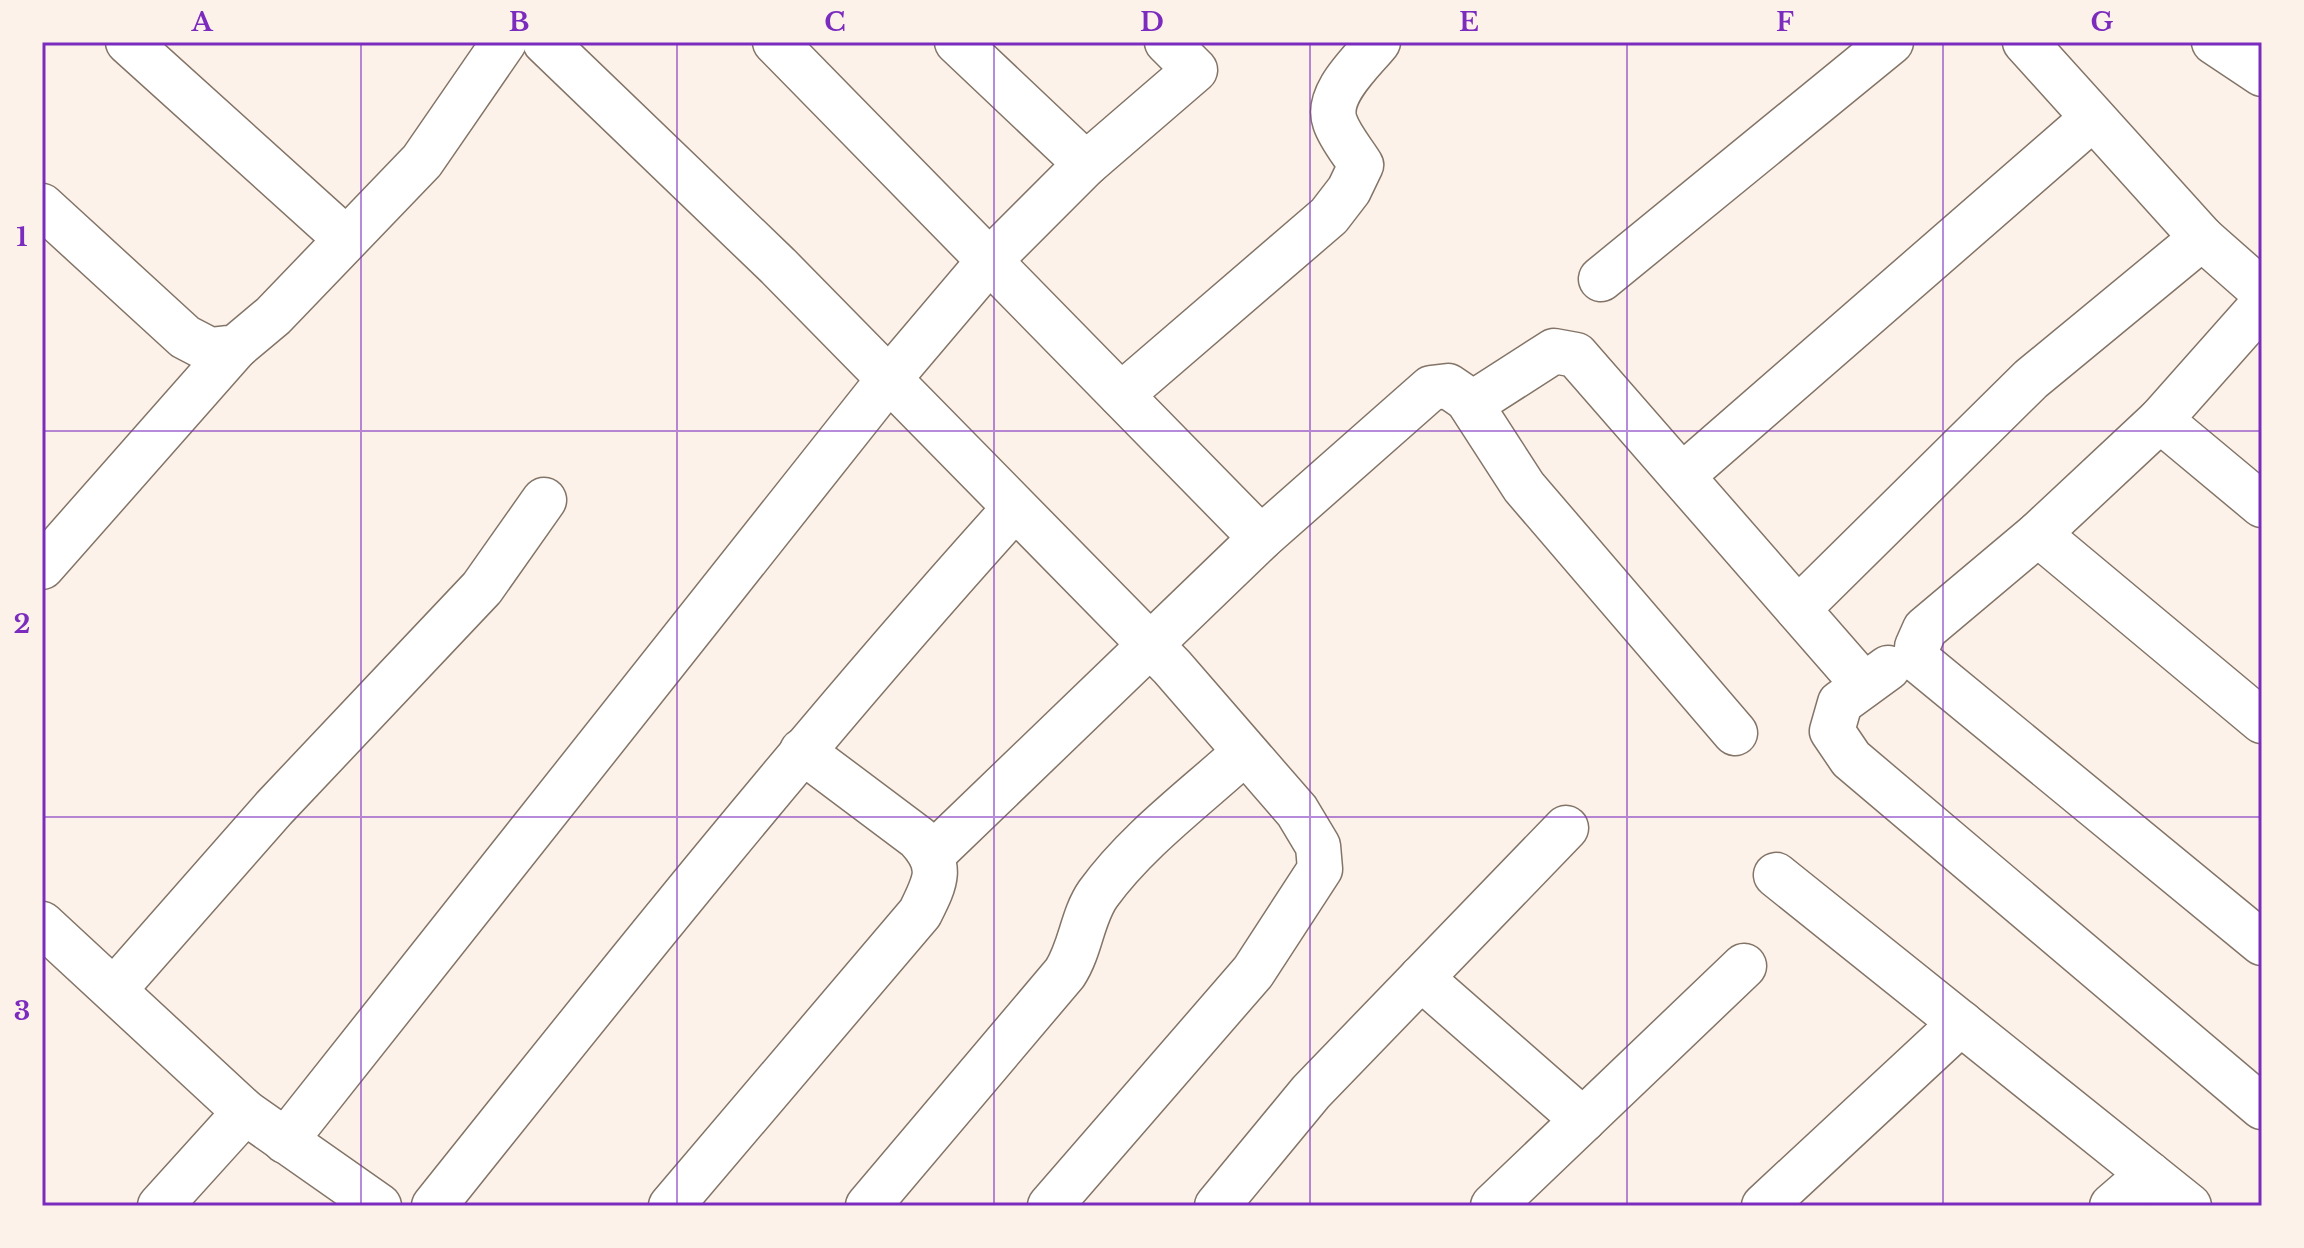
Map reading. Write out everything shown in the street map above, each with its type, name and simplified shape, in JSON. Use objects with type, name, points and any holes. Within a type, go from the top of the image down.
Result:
[{"type":"street","points":[[128,42],[346,239]]},
{"type":"street","points":[[42,567],[236,347],[273,316],[422,161],[504,42]]},
{"type":"street","points":[[545,42],[778,266],[1152,647],[1297,811],[1318,846],[1320,869],[1253,972],[1050,1206]]},
{"type":"street","points":[[775,42],[1261,538]]},
{"type":"street","points":[[957,42],[1086,164]]},
{"type":"street","points":[[285,1141],[889,379],[989,261],[1086,164],[1195,70],[1167,42]]},
{"type":"street","points":[[1121,395],[1329,216],[1349,190],[1361,165],[1335,123],[1333,111],[1345,83],[1378,42]]},
{"type":"street","points":[[1601,279],[1891,42]]},
{"type":"street","points":[[2025,42],[2202,238],[2262,291]]},
{"type":"street","points":[[2214,42],[2262,74]]},
{"type":"street","points":[[1682,476],[2093,118]]},
{"type":"street","points":[[42,206],[185,337],[210,350],[236,347]]},
{"type":"street","points":[[1798,609],[2031,379],[2202,238]]},
{"type":"street","points":[[2262,305],[2160,420],[2038,534],[1925,629],[1917,647],[1840,703],[1832,731],[1851,759],[2262,1107]]},
{"type":"street","points":[[1469,402],[1476,401],[1539,357],[1554,351],[1570,351],[1864,685]]},
{"type":"street","points":[[933,854],[1152,647],[1261,538],[1431,388],[1448,386],[1469,402],[1524,487],[1735,733]]},
{"type":"street","points":[[2160,420],[2262,505]]},
{"type":"street","points":[[114,990],[274,808],[482,588],[544,500]]},
{"type":"street","points":[[434,1206],[802,751],[886,651],[1015,508]]},
{"type":"street","points":[[2038,534],[2262,721]]},
{"type":"street","points":[[1917,647],[1919,661],[2262,943]]},
{"type":"street","points":[[671,1206],[920,913],[936,881],[933,854],[918,838],[802,751]]},
{"type":"street","points":[[868,1206],[1065,973],[1078,953],[1096,897],[1119,867],[1245,752]]},
{"type":"street","points":[[1217,1206],[1311,1092],[1566,828]]},
{"type":"street","points":[[1776,875],[2189,1206]]},
{"type":"street","points":[[42,924],[245,1112],[379,1206]]},
{"type":"street","points":[[1493,1206],[1744,966]]},
{"type":"street","points":[[1421,978],[1583,1120]]},
{"type":"street","points":[[1764,1206],[1961,1023]]},
{"type":"street","points":[[160,1206],[245,1112]]},
{"type":"street","points":[[2112,1206],[2149,1174]]}]
